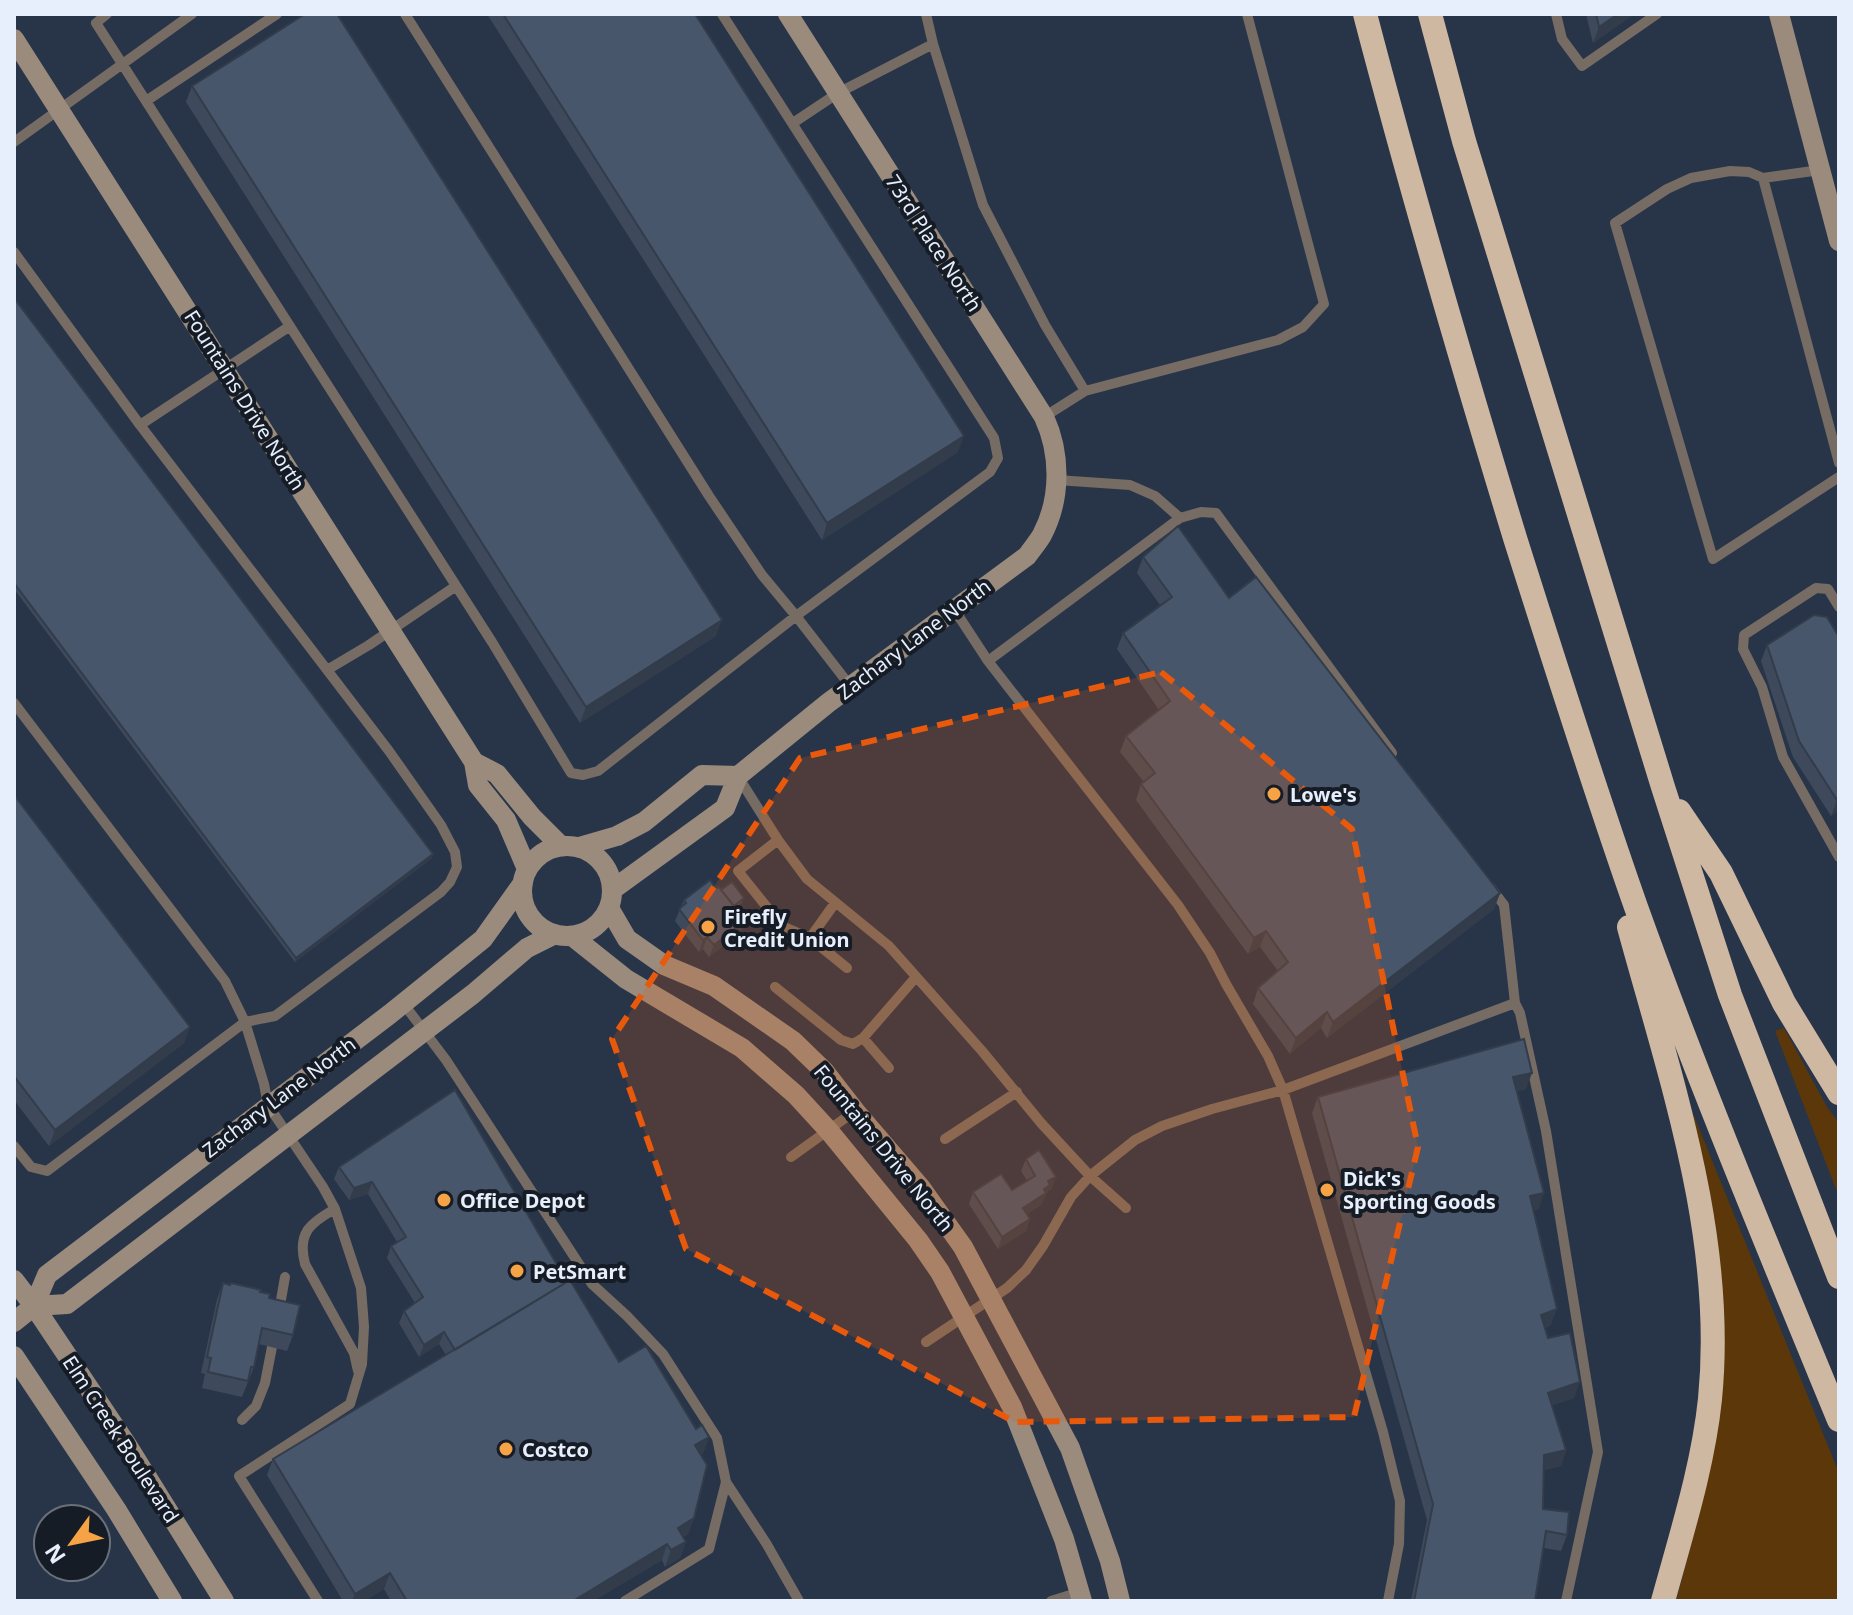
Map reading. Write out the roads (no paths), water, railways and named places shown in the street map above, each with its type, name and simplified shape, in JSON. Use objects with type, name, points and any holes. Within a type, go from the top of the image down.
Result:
[{"type":"highway","points":[[1365,14],[1403,159],[1491,460],[1574,728],[1680,1112],[1697,1188],[1709,1263],[1713,1347],[1710,1401],[1696,1477],[1663,1601]]},
{"type":"highway","points":[[1430,14],[1464,141],[1730,995],[1839,1277]]},
{"type":"highway","points":[[1574,728],[1702,1083],[1839,1420]]},
{"type":"highway","points":[[1663,787],[1721,873],[1784,1003],[1839,1093]]},
{"type":"street","name":"73rd Place North","points":[[788,14],[1044,417],[1053,443],[1057,480]]},
{"type":"street","points":[[1779,14],[1839,241]]},
{"type":"street","name":"Fountains Drive North","points":[[14,39],[474,762],[478,785],[506,820],[525,876]]},
{"type":"street","name":"Zachary Lane North","points":[[610,899],[725,808],[738,776],[1027,556],[1042,535],[1051,512],[1057,480]]},
{"type":"street","name":"Fountains Drive North","points":[[474,762],[497,774],[532,817],[570,847]]},
{"type":"street","points":[[570,847],[592,853],[603,863],[609,876],[610,899],[603,919],[594,927],[584,933],[563,935],[543,929],[526,909],[522,896],[525,876],[536,858],[548,850],[617,836],[644,822],[702,775],[738,776]]},
{"type":"street","name":"Zachary Lane North","points":[[14,1322],[34,1306],[47,1275],[483,939],[525,876]]},
{"type":"street","name":"Fountains Drive North","points":[[610,899],[627,939],[664,965],[714,986],[793,1041],[824,1071],[921,1188],[963,1247],[1070,1448],[1110,1561],[1120,1601]]},
{"type":"street","name":"Fountains Drive North","points":[[563,935],[626,979],[742,1048],[796,1095],[918,1240],[940,1272],[1012,1407],[1064,1539],[1081,1596]]},
{"type":"street","name":"Zachary Lane North","points":[[34,1306],[67,1304],[473,994],[527,948],[563,935]]},
{"type":"street","name":"Elm Creek Boulevard","points":[[14,1280],[127,1445],[224,1601]]},
{"type":"street","points":[[14,1356],[116,1509],[172,1601]]},
{"type":"lane","points":[[107,14],[93,18],[456,586],[571,773],[583,775],[598,771],[796,616],[990,472],[998,458],[994,438],[722,14]]},
{"type":"lane","points":[[14,142],[192,14]]},
{"type":"lane","points":[[146,101],[277,14]]},
{"type":"lane","points":[[405,14],[709,496],[762,575],[851,687]]},
{"type":"lane","points":[[926,14],[983,205],[1045,325],[1085,391]]},
{"type":"lane","points":[[1044,417],[1085,391],[1278,340],[1303,327],[1324,304],[1247,14]]},
{"type":"lane","points":[[1556,14],[1562,39],[1582,66],[1657,14]]},
{"type":"lane","points":[[793,123],[838,93],[933,44]]},
{"type":"lane","points":[[1820,170],[1763,178],[1749,172],[1730,171],[1691,178],[1667,189],[1615,223],[1713,559],[1839,477]]},
{"type":"lane","points":[[1763,178],[1839,463]]},
{"type":"lane","points":[[14,252],[140,425],[389,751],[441,825],[455,852],[457,867],[441,892],[275,1016],[245,1022],[47,1171],[31,1167],[14,1146]]},
{"type":"lane","points":[[140,425],[290,326]]},
{"type":"lane","points":[[1057,480],[1130,485],[1155,496],[1180,518]]},
{"type":"lane","points":[[988,661],[1180,518],[1201,512],[1216,513],[1401,766]]},
{"type":"lane","points":[[327,670],[456,586]]},
{"type":"lane","points":[[1839,607],[1828,589],[1816,588],[1744,635],[1743,649],[1762,687],[1783,757],[1839,857]]},
{"type":"lane","points":[[954,609],[988,661],[1178,905],[1210,953],[1268,1056],[1283,1090],[1383,1432],[1400,1501],[1399,1544],[1388,1601]]},
{"type":"lane","points":[[14,703],[225,981],[245,1022],[268,1105],[335,1209],[361,1288],[364,1327],[360,1376],[350,1404],[239,1476],[318,1601]]},
{"type":"lane","points":[[738,776],[807,879],[889,946],[1041,1123],[1090,1176],[1126,1208]]},
{"type":"lane","points":[[778,840],[738,871],[782,926],[810,938],[847,968]]},
{"type":"lane","points":[[1485,880],[1504,905],[1515,1003],[1520,1013],[1546,1131],[1598,1452],[1566,1601]]},
{"type":"lane","points":[[810,938],[835,903]]},
{"type":"lane","points":[[775,987],[841,1040],[853,1044],[863,1038],[916,977]]},
{"type":"lane","points":[[403,1003],[446,1060],[592,1284],[663,1354],[717,1438],[726,1482],[799,1601]]},
{"type":"lane","points":[[926,1342],[991,1300],[1026,1270],[1071,1197],[1090,1176],[1135,1140],[1162,1126],[1283,1090],[1515,1003]]},
{"type":"lane","points":[[863,1038],[889,1068]]},
{"type":"lane","points":[[945,1139],[1017,1092]]},
{"type":"lane","points":[[791,1157],[855,1111]]},
{"type":"lane","points":[[335,1209],[315,1221],[305,1235],[301,1249],[305,1264],[354,1353],[360,1376]]},
{"type":"lane","points":[[278,1317],[285,1277]]},
{"type":"lane","points":[[242,1420],[256,1406],[265,1383],[272,1347]]},
{"type":"lane","points":[[625,1601],[709,1549],[726,1482]]},
{"type":"lane","points":[[1051,1601],[1081,1596]]},
{"type":"place","name":"Lowe's","points":[[1274,794]]},
{"type":"place","name":"Firefly Credit Union","points":[[708,927]]},
{"type":"place","name":"Dick's Sporting Goods","points":[[1327,1190]]},
{"type":"place","name":"Office Depot","points":[[444,1200]]},
{"type":"place","name":"PetSmart","points":[[517,1271]]},
{"type":"place","name":"Costco","points":[[506,1449]]}]
